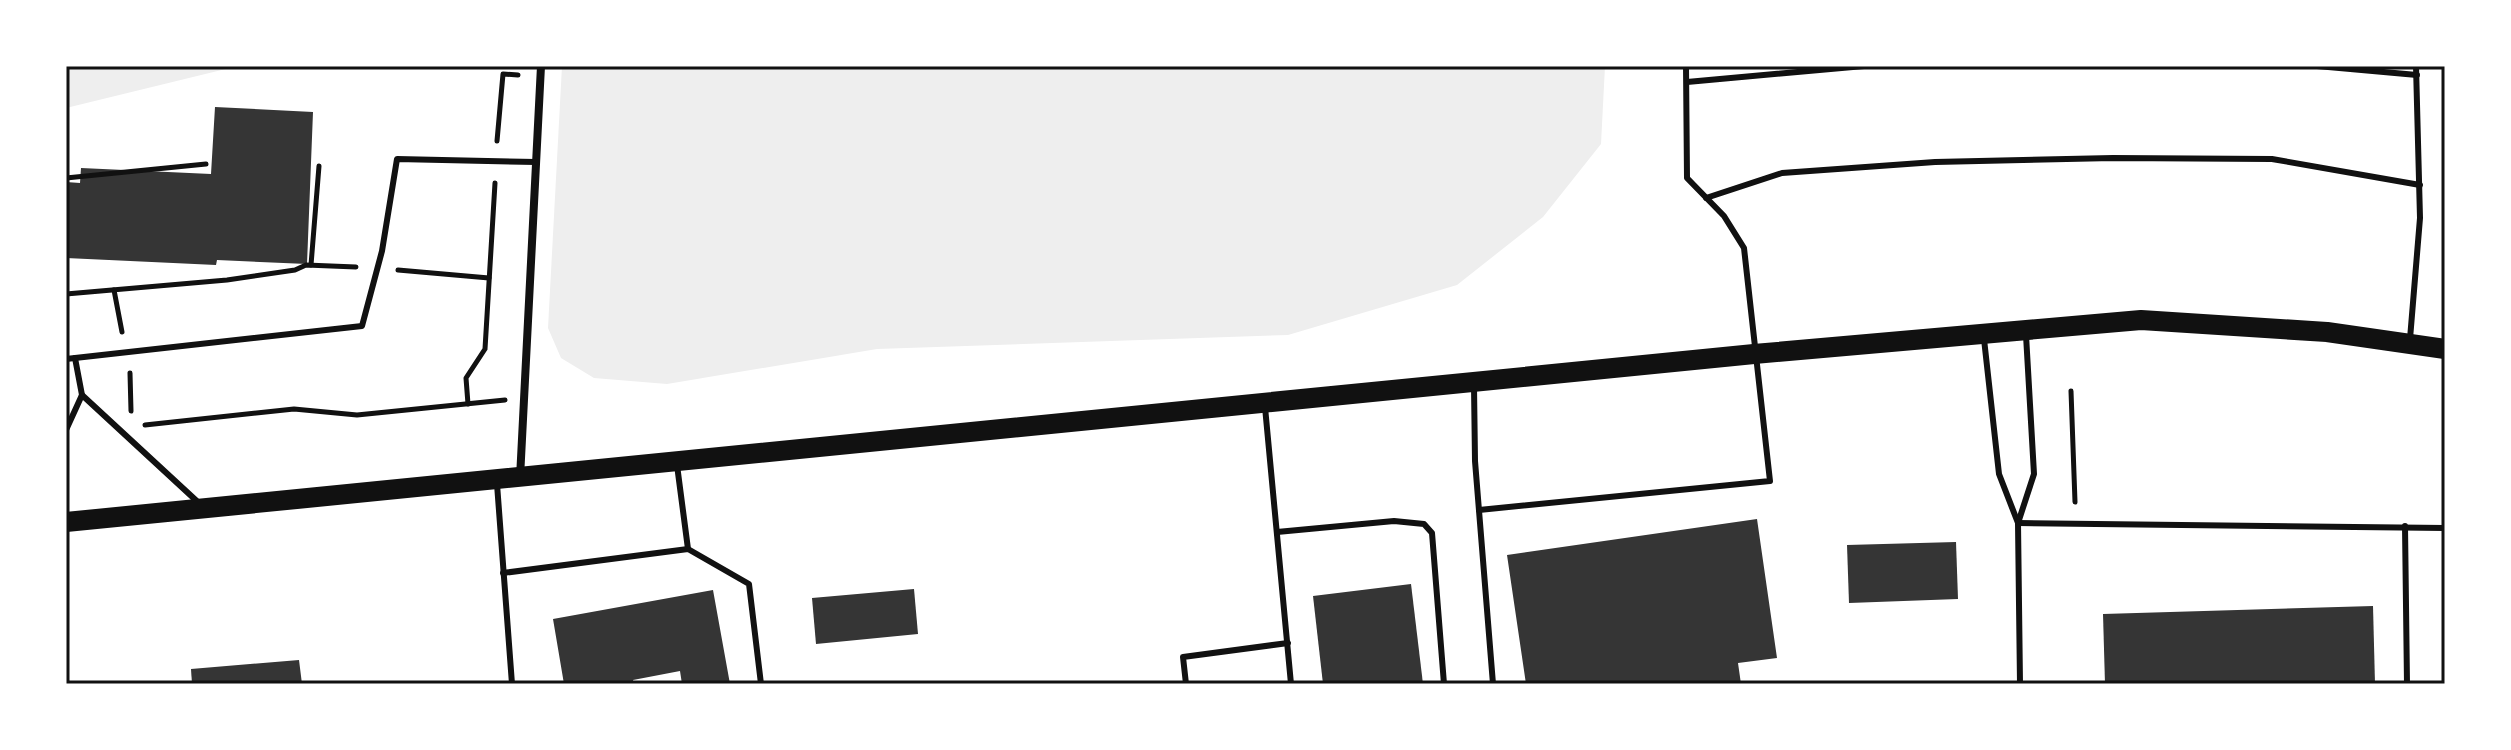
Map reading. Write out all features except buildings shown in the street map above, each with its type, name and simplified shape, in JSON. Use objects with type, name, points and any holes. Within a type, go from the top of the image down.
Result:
[{"type":"main road","points":[[66,522],[1754,354],[2141,320],[2327,332],[2445,349]]},
{"type":"street","points":[[520,479],[541,66]]},
{"type":"lane","points":[[1479,510],[1770,481],[1744,248],[1724,216],[1687,178],[1686,66]]},
{"type":"lane","points":[[1687,82],[1864,66]]},
{"type":"lane","points":[[2317,66],[2417,75]]},
{"type":"lane","points":[[2410,342],[2420,185],[2416,66]]},
{"type":"lane","points":[[1706,198],[1782,173],[1935,162],[2113,158],[2272,159],[2420,185]]},
{"type":"lane","points":[[66,359],[362,326],[378,268],[397,159],[536,162]]},
{"type":"lane","points":[[2020,684],[2018,523],[2034,474],[2026,330]]},
{"type":"lane","points":[[1984,333],[1999,474],[2018,523]]},
{"type":"lane","points":[[75,358],[82,395],[206,509]]},
{"type":"lane","points":[[1474,382],[1479,510],[1493,684]]},
{"type":"lane","points":[[66,430],[82,395]]},
{"type":"lane","points":[[1265,404],[1291,684]]},
{"type":"lane","points":[[677,463],[688,549]]},
{"type":"lane","points":[[497,481],[512,684]]},
{"type":"lane","points":[[1277,532],[1394,521],[1424,524],[1432,533],[1444,684]]},
{"type":"lane","points":[[2018,523],[2445,528]]},
{"type":"lane","points":[[2405,526],[2407,684]]},
{"type":"lane","points":[[503,573],[688,549],[749,584],[761,684]]},
{"type":"lane","points":[[1186,684],[1183,657],[1288,643]]},
{"type":"path","points":[[468,404],[466,378],[485,349],[503,74],[540,77]]},
{"type":"path","points":[[66,178],[206,164]]},
{"type":"path","points":[[311,265],[319,166]]},
{"type":"path","points":[[66,294],[227,280],[311,265],[489,278]]},
{"type":"path","points":[[2071,391],[2076,524]]},
{"type":"path","points":[[111,424],[131,417],[143,425],[294,409],[357,415],[524,398]]},
{"type":"shaded area","points":[[66,66],[238,66],[66,108]]},
{"type":"shaded area","points":[[562,66],[1605,66],[1601,144],[1543,217],[1457,285],[1288,335],[877,349],[667,384],[594,378],[561,358],[548,328]]}]
